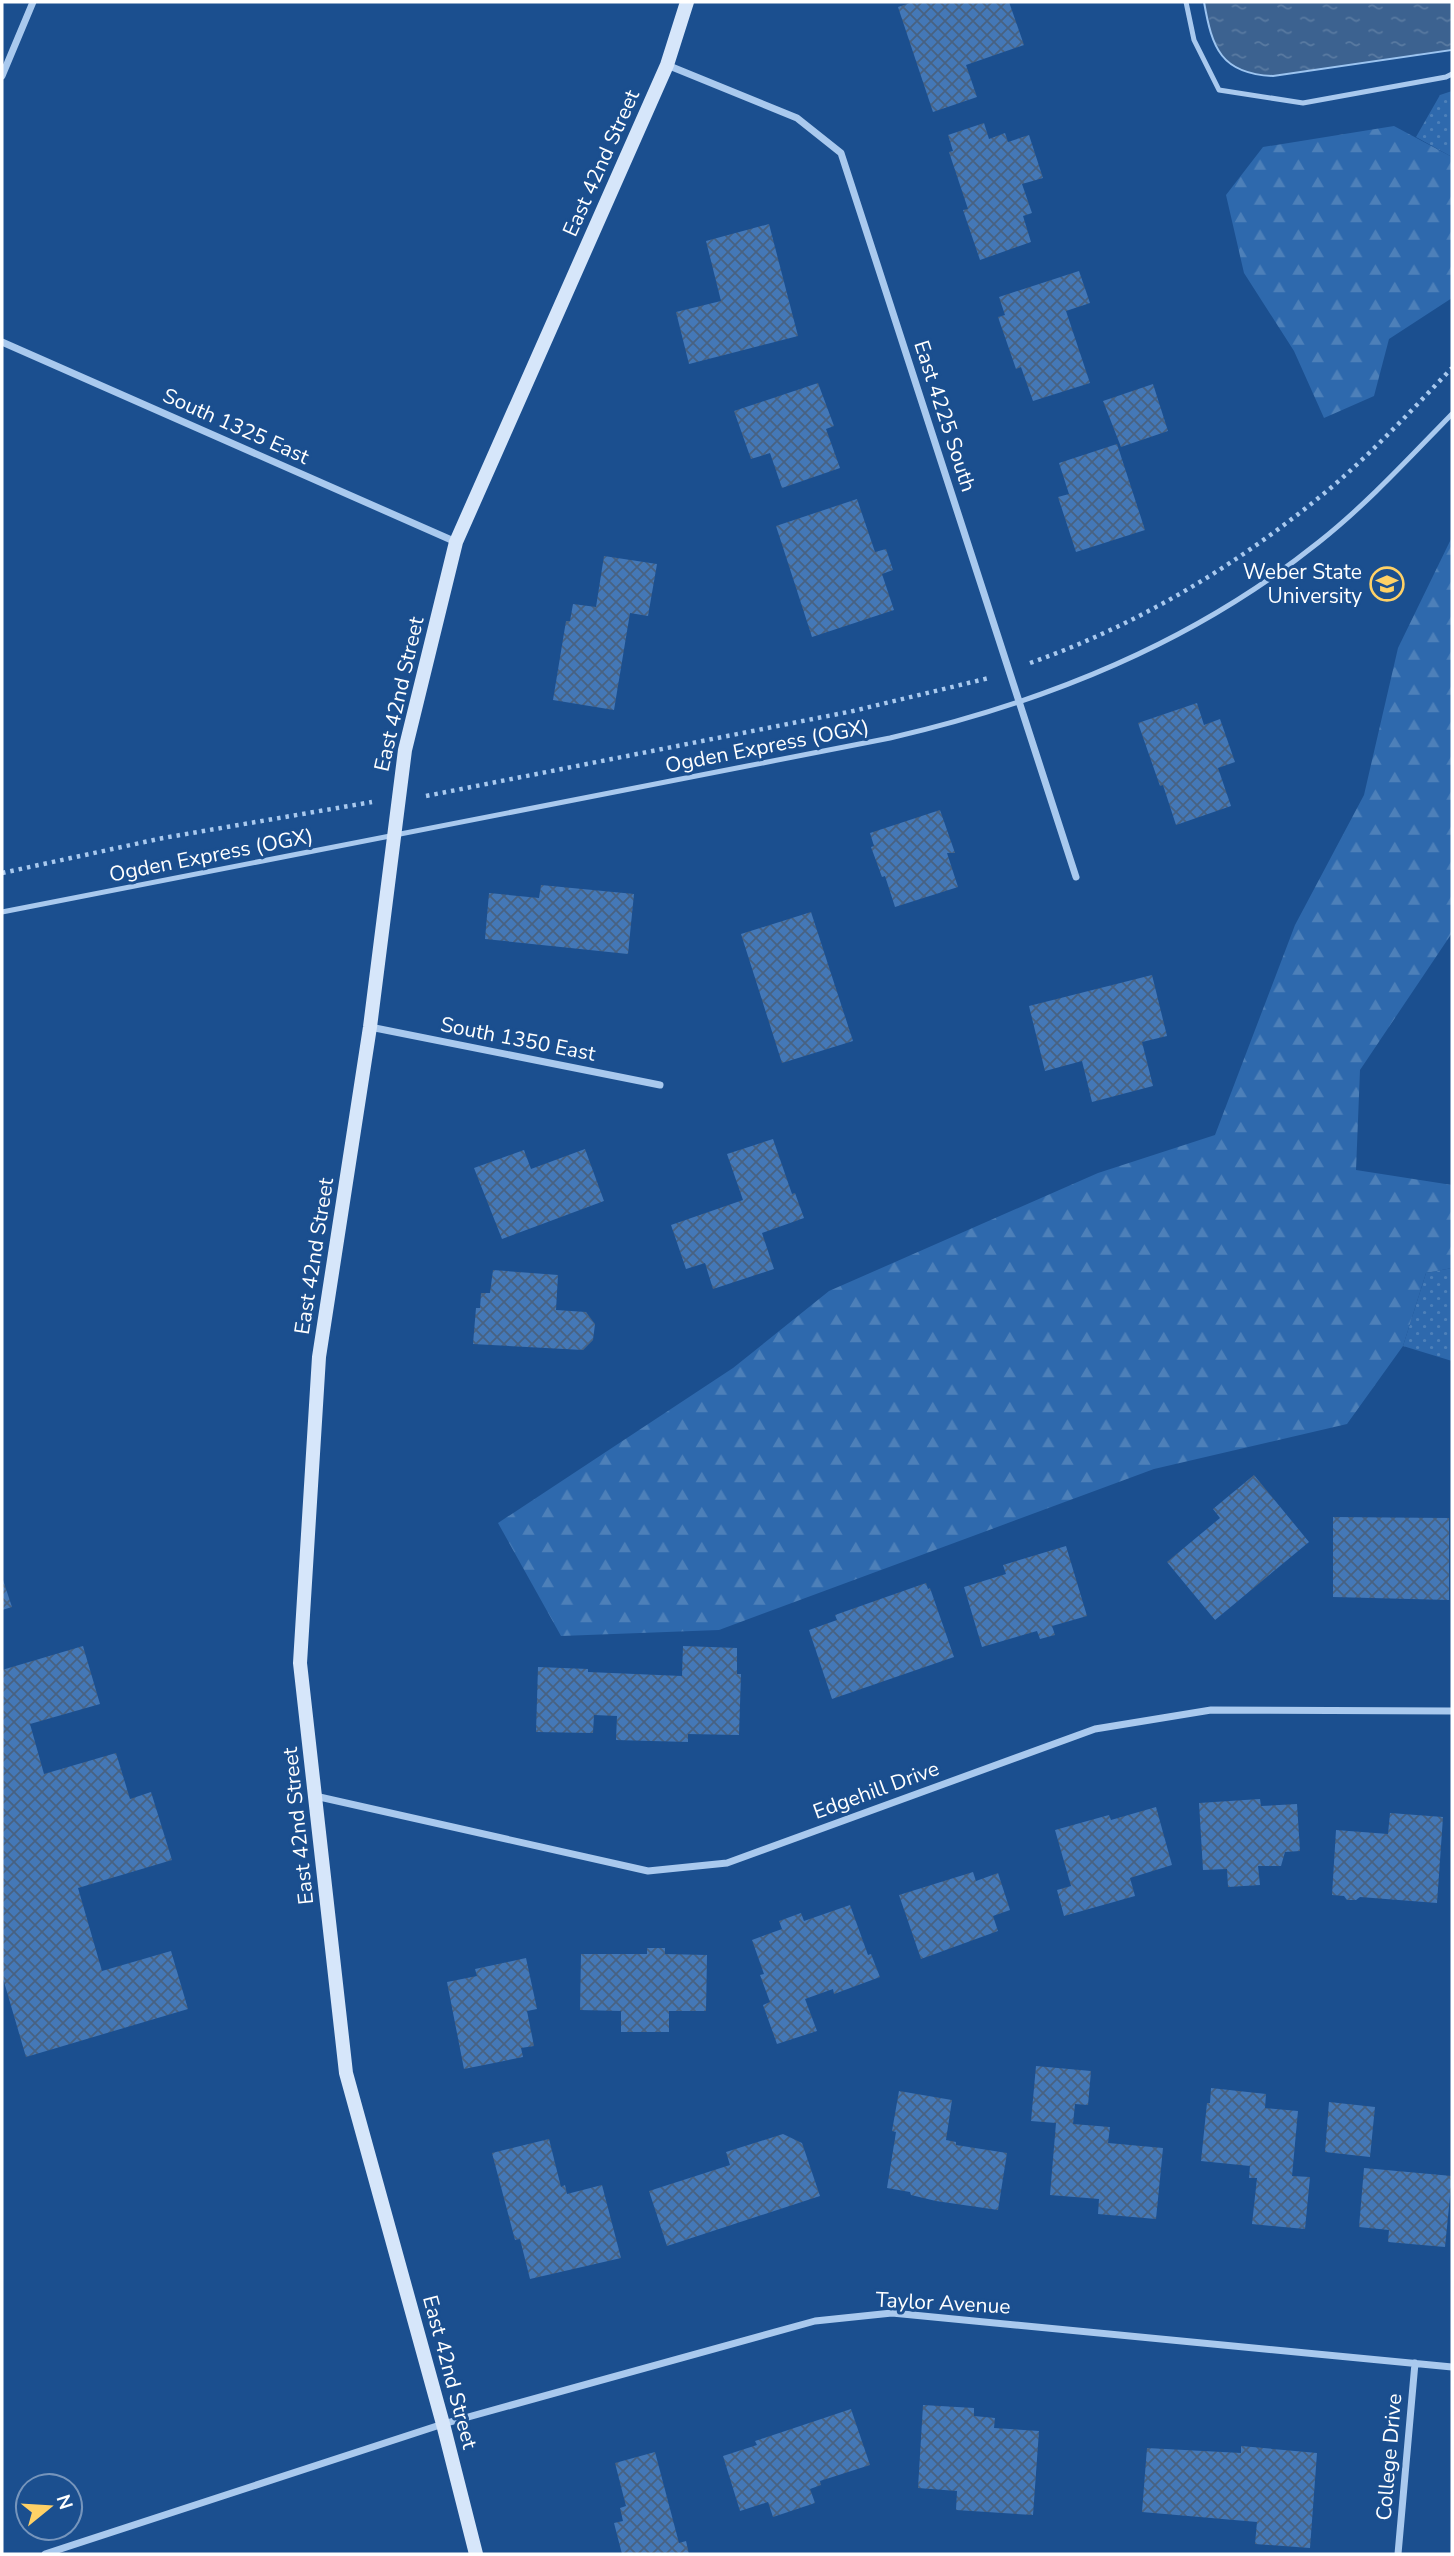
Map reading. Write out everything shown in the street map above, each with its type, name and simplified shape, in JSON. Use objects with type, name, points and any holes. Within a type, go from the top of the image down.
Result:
[{"type":"street","points":[[2,76],[33,2]]},
{"type":"street","name":"East 42nd Street","points":[[476,2554],[346,2073],[300,1663],[319,1357],[370,1027],[405,750],[456,542],[667,65],[687,2]]},
{"type":"street","name":"East 4225 South","points":[[667,65],[797,118],[841,153],[1076,877]]},
{"type":"street","name":"South 1325 East","points":[[2,342],[456,542]]},
{"type":"street","name":"South 1350 East","points":[[370,1027],[660,1085]]},
{"type":"street","name":"Edgehill Drive","points":[[316,1796],[648,1871],[727,1863],[1095,1729],[1211,1710],[1452,1711]]},
{"type":"street","name":"Taylor Avenue","points":[[45,2554],[443,2424],[815,2321],[892,2313],[1452,2367]]},
{"type":"street","name":"College Drive","points":[[1398,2554],[1415,2363]]},
{"type":"lane","points":[[1186,2],[1194,40],[1219,90],[1303,103],[1452,74]]},
{"type":"lane","name":"Ogden Express (OGX)","points":[[2,912],[890,738],[956,723],[1020,703],[1082,680],[1170,640],[1225,609],[1277,574],[1362,505],[1452,414]]},
{"type":"path","points":[[1051,656],[1155,609],[1229,566],[1312,503],[1393,429],[1452,368]]},
{"type":"path","points":[[439,794],[853,711],[984,679]]},
{"type":"path","points":[[2,873],[163,838],[341,806]]},
{"type":"green space","points":[[1452,91],[1452,157],[1416,137],[1440,95]]},
{"type":"green space","points":[[1394,126],[1452,157],[1452,298],[1389,339],[1374,396],[1324,418],[1294,351],[1244,273],[1226,195],[1263,147]]},
{"type":"green space","points":[[1452,537],[1452,933],[1360,1070],[1356,1170],[1452,1185],[1452,1268],[1426,1273],[1403,1346],[1347,1424],[1154,1469],[719,1630],[561,1636],[498,1523],[733,1368],[829,1291],[1098,1173],[1215,1135],[1295,925],[1364,795],[1398,648]]},
{"type":"green space","points":[[1452,1268],[1452,1361],[1403,1346],[1426,1273]]},
{"type":"water","points":[[1204,2],[1452,2],[1452,50],[1273,76],[1255,74],[1230,64],[1222,55],[1211,33]]},
{"type":"building","points":[[913,2],[1009,2],[1024,45],[966,65],[977,97],[933,112],[898,7]]},
{"type":"building","points":[[984,123],[989,139],[1005,133],[1008,142],[1029,135],[1043,178],[1022,184],[1032,213],[1023,216],[1031,242],[980,260],[963,210],[968,209],[949,152],[953,151],[948,135]]},
{"type":"building","points":[[769,224],[798,336],[689,364],[676,312],[721,301],[706,241]]},
{"type":"building","points":[[1079,271],[1090,303],[1066,311],[1090,383],[1033,401],[1021,367],[1016,369],[998,317],[1005,315],[999,297]]},
{"type":"building","points":[[818,383],[834,426],[826,429],[840,468],[782,488],[770,453],[751,459],[734,411]]},
{"type":"building","points":[[1153,384],[1168,431],[1121,447],[1103,401]]},
{"type":"building","points":[[1117,444],[1145,530],[1076,552],[1058,497],[1069,494],[1059,463]]},
{"type":"building","points":[[857,499],[875,552],[886,549],[893,570],[882,574],[894,610],[812,637],[776,526]]},
{"type":"building","points":[[604,556],[657,564],[648,616],[630,613],[614,710],[553,700],[566,621],[570,621],[573,604],[596,607]]},
{"type":"building","points":[[1197,703],[1204,725],[1220,719],[1235,762],[1218,768],[1231,806],[1176,825],[1138,723]]},
{"type":"building","points":[[940,810],[955,853],[947,853],[958,887],[895,907],[885,876],[882,877],[871,847],[874,846],[870,833]]},
{"type":"building","points":[[541,885],[634,894],[628,954],[485,939],[489,893],[539,898]]},
{"type":"building","points":[[811,912],[853,1041],[782,1063],[741,934]]},
{"type":"building","points":[[1152,975],[1167,1036],[1142,1042],[1153,1086],[1092,1102],[1082,1061],[1045,1071],[1029,1006]]},
{"type":"building","points":[[773,1139],[792,1194],[795,1193],[804,1218],[762,1233],[774,1269],[713,1289],[705,1263],[686,1269],[671,1225],[743,1200],[727,1154]]},
{"type":"building","points":[[585,1149],[604,1201],[502,1239],[474,1168],[524,1150],[531,1169]]},
{"type":"building","points":[[493,1270],[558,1275],[556,1310],[586,1312],[595,1324],[593,1340],[583,1350],[473,1344],[476,1308],[480,1308],[481,1293],[490,1293]]},
{"type":"building","points":[[1254,1475],[1309,1542],[1215,1620],[1167,1562],[1220,1518],[1213,1509]]},
{"type":"building","points":[[1333,1517],[1449,1518],[1449,1600],[1333,1597]]},
{"type":"building","points":[[1066,1546],[1087,1616],[1052,1626],[1055,1635],[1040,1639],[1037,1631],[982,1647],[964,1587],[1006,1574],[1003,1565]]},
{"type":"building","points":[[2,1577],[12,1607],[2,1610]]},
{"type":"building","points":[[926,1583],[954,1657],[832,1699],[809,1630],[837,1620],[835,1615]]},
{"type":"building","points":[[83,1646],[100,1704],[30,1724],[44,1774],[116,1753],[130,1799],[151,1792],[172,1860],[78,1888],[102,1971],[171,1951],[188,2009],[26,2057],[2,1975],[2,1670]]},
{"type":"building","points":[[683,1646],[737,1648],[737,1674],[741,1674],[739,1735],[688,1734],[688,1742],[616,1740],[617,1716],[594,1715],[593,1733],[536,1732],[538,1667],[682,1676]]},
{"type":"building","points":[[1260,1799],[1261,1806],[1297,1804],[1300,1851],[1285,1852],[1281,1866],[1258,1866],[1260,1885],[1228,1887],[1227,1869],[1203,1870],[1199,1803]]},
{"type":"building","points":[[1156,1807],[1172,1865],[1130,1878],[1135,1896],[1064,1916],[1057,1890],[1071,1886],[1055,1830],[1109,1815],[1111,1820]]},
{"type":"building","points":[[1390,1813],[1443,1817],[1437,1903],[1360,1897],[1347,1900],[1344,1896],[1332,1895],[1336,1830],[1388,1834]]},
{"type":"building","points":[[973,1872],[976,1881],[998,1873],[1010,1910],[993,1916],[998,1931],[921,1959],[899,1895]]},
{"type":"building","points":[[850,1905],[868,1955],[871,1954],[880,1977],[834,1994],[833,1989],[805,1999],[817,2031],[777,2044],[763,2005],[770,2002],[752,1940],[782,1929],[779,1921],[801,1913],[804,1921]]},
{"type":"building","points":[[647,1948],[665,1948],[665,1954],[707,1955],[706,2011],[669,2011],[669,2032],[621,2032],[621,2011],[580,2010],[581,1954],[647,1954]]},
{"type":"building","points":[[526,1958],[537,2009],[527,2011],[534,2046],[521,2048],[523,2057],[464,2069],[447,1982],[477,1976],[475,1969]]},
{"type":"building","points":[[1036,2066],[1091,2071],[1088,2105],[1075,2104],[1073,2124],[1110,2127],[1108,2143],[1163,2148],[1156,2219],[1098,2214],[1099,2199],[1050,2195],[1056,2123],[1031,2121]]},
{"type":"building","points":[[1211,2088],[1266,2094],[1265,2108],[1298,2111],[1292,2176],[1310,2177],[1305,2229],[1252,2224],[1257,2178],[1249,2178],[1250,2166],[1201,2161]]},
{"type":"building","points":[[899,2091],[952,2100],[946,2140],[956,2142],[956,2145],[1007,2153],[998,2210],[936,2201],[887,2188]]},
{"type":"building","points":[[1329,2102],[1375,2107],[1370,2157],[1325,2152]]},
{"type":"building","points":[[783,2134],[802,2143],[820,2196],[667,2246],[649,2191],[730,2165],[726,2152]]},
{"type":"building","points":[[549,2139],[561,2187],[565,2185],[567,2194],[602,2185],[621,2258],[530,2279],[520,2239],[515,2240],[492,2153]]},
{"type":"building","points":[[1364,2168],[1452,2176],[1445,2247],[1388,2242],[1389,2230],[1359,2227]]},
{"type":"building","points":[[923,2405],[974,2408],[974,2416],[995,2418],[994,2428],[1039,2431],[1033,2515],[956,2510],[957,2491],[918,2488]]},
{"type":"building","points":[[851,2409],[870,2465],[820,2481],[821,2485],[810,2489],[815,2503],[773,2517],[768,2502],[740,2511],[723,2456],[757,2445],[755,2441]]},
{"type":"building","points":[[1241,2446],[1317,2453],[1310,2548],[1255,2544],[1257,2522],[1142,2512],[1147,2448],[1241,2453]]},
{"type":"building","points":[[655,2452],[679,2543],[686,2541],[689,2554],[622,2554],[614,2523],[623,2521],[620,2508],[626,2506],[615,2463]]},
{"type":"place","name":"Weber State University","points":[[1387,584]]}]
